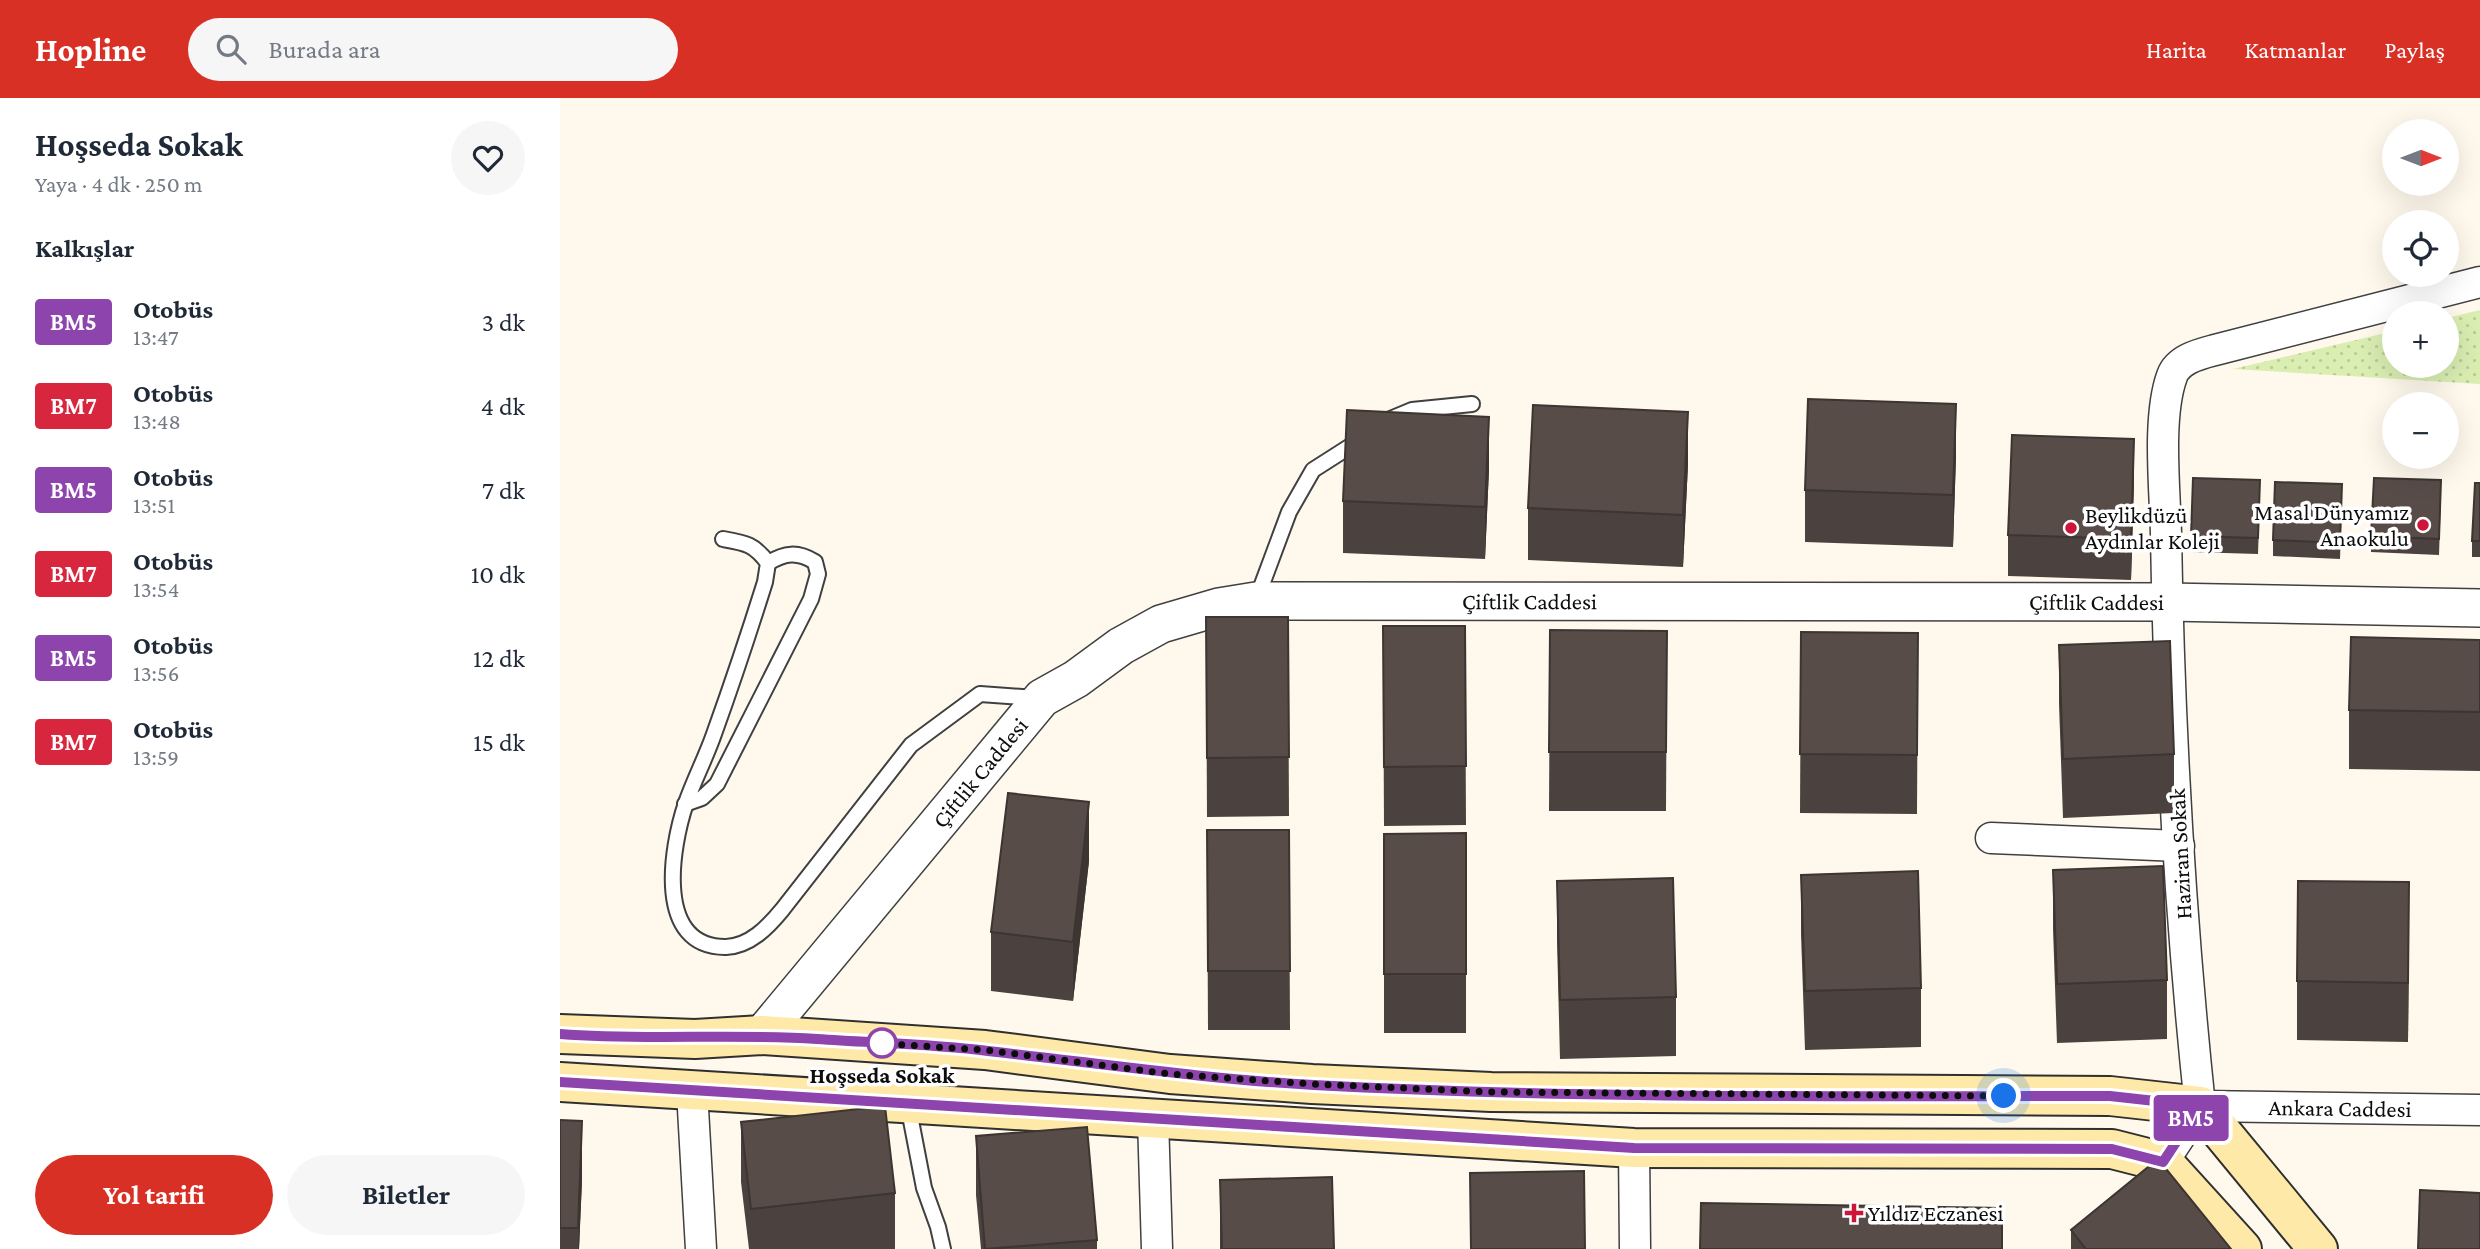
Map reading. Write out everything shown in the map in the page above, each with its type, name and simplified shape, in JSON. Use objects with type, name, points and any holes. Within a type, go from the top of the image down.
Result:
[{"type":"main road","points":[[560,1034],[695,1039],[762,1035],[985,1050],[1170,1074],[1491,1092],[2110,1096],[2200,1106],[2318,1249]]},
{"type":"main road","points":[[692,1091],[695,1039]]},
{"type":"main road","points":[[560,1082],[1634,1148],[2112,1149],[2163,1162],[2242,1249]]},
{"type":"street","name":"Haziran Sokak","points":[[2200,1106],[2190,1014],[2179,846],[2167,602],[2164,405],[2173,373],[2190,357],[2215,349],[2480,282]]},
{"type":"street","name":"Çiftlik Caddesi","points":[[762,1035],[1042,698],[1076,679],[1121,646],[1161,624],[1219,607],[1255,601],[2167,602],[2480,608]]},
{"type":"street","points":[[1991,838],[2179,846]]},
{"type":"street","points":[[692,1091],[701,1249]]},
{"type":"street","points":[[2163,1162],[2200,1106]]},
{"type":"street","name":"Ankara Caddesi","points":[[2200,1106],[2480,1110]]},
{"type":"street","points":[[1153,1119],[1157,1249]]},
{"type":"street","points":[[1634,1148],[1635,1249]]},
{"type":"lane","points":[[1255,601],[1289,512],[1313,470],[1373,432],[1384,422],[1412,410],[1472,404]]},
{"type":"lane","points":[[723,539],[747,543],[758,550],[768,563],[765,582],[729,689],[685,804],[673,860],[675,905],[686,932],[697,940],[722,947],[736,946],[750,940],[772,922],[911,745],[980,694],[1042,698]]},
{"type":"lane","points":[[685,804],[702,798],[717,784],[811,599],[818,575],[815,562],[802,554],[788,554],[768,563]]},
{"type":"lane","points":[[907,1104],[924,1188],[943,1249]]},
{"type":"green space","points":[[2480,310],[2480,384],[2233,369],[2382,334],[2382,378],[2459,378],[2459,315]]},
{"type":"building","points":[[1808,399],[1956,404],[1953,495],[1805,490]]},
{"type":"building","points":[[1533,405],[1688,412],[1683,515],[1528,508]]},
{"type":"building","points":[[1347,410],[1489,417],[1485,507],[1343,501]]},
{"type":"building","points":[[2012,435],[2134,439],[2131,539],[2008,535]]},
{"type":"building","points":[[2193,478],[2260,480],[2258,538],[2191,536]]},
{"type":"building","points":[[2374,478],[2441,480],[2439,539],[2371,536]]},
{"type":"building","points":[[2275,482],[2342,484],[2340,543],[2273,540]]},
{"type":"building","points":[[2475,483],[2480,483],[2480,541],[2472,541]]},
{"type":"building","points":[[1206,617],[1288,617],[1289,757],[1207,758]]},
{"type":"building","points":[[1383,626],[1465,626],[1466,766],[1384,767]]},
{"type":"building","points":[[1550,630],[1667,631],[1666,752],[1549,752]]},
{"type":"building","points":[[1801,632],[1918,633],[1917,755],[1800,754]]},
{"type":"building","points":[[2351,637],[2480,640],[2480,712],[2349,710]]},
{"type":"building","points":[[2170,641],[2174,754],[2063,759],[2059,645]]},
{"type":"building","points":[[1008,793],[1089,802],[1073,942],[991,932]]},
{"type":"building","points":[[1207,830],[1289,830],[1290,971],[1208,971]]},
{"type":"building","points":[[1466,833],[1466,974],[1384,974],[1384,834]]},
{"type":"building","points":[[2163,866],[2167,980],[2057,984],[2053,870]]},
{"type":"building","points":[[1918,871],[1921,988],[1805,991],[1801,875]]},
{"type":"building","points":[[1673,878],[1676,997],[1560,1000],[1557,881]]},
{"type":"building","points":[[2298,881],[2409,882],[2408,983],[2297,981]]},
{"type":"building","points":[[885,1106],[895,1193],[751,1209],[741,1122]]},
{"type":"building","points":[[560,1120],[582,1121],[578,1228],[560,1228]]},
{"type":"building","points":[[1087,1127],[1097,1240],[985,1249],[976,1136]]},
{"type":"building","points":[[2158,1159],[2231,1249],[2086,1249],[2071,1230]]},
{"type":"building","points":[[1584,1171],[1585,1249],[1471,1249],[1470,1173]]},
{"type":"building","points":[[1332,1177],[1334,1249],[1222,1249],[1220,1180]]},
{"type":"building","points":[[2420,1190],[2480,1193],[2480,1249],[2418,1249]]},
{"type":"building","points":[[1701,1203],[2002,1208],[2002,1249],[1700,1249]]},
{"type":"bus line","name":"BM5","points":[[560,1034],[695,1039],[762,1035],[985,1050],[1170,1074],[1491,1092],[2110,1096],[2200,1106],[2163,1162],[2112,1149],[1634,1148],[560,1082]]},
{"type":"place","name":"Masal Dünyamız Anaokulu","points":[[2423,525]]},
{"type":"place","name":"Beylikdüzü Aydınlar Koleji","points":[[2071,528]]},
{"type":"place","name":"Hoşseda Sokak","points":[[882,1043]]},
{"type":"place","name":"Yıldız Eczanesi","points":[[1854,1213]]},
{"type":"route","points":[[882,1043],[873,1043],[985,1050],[1170,1074],[1312,1084],[1491,1092],[2004,1096]]}]
